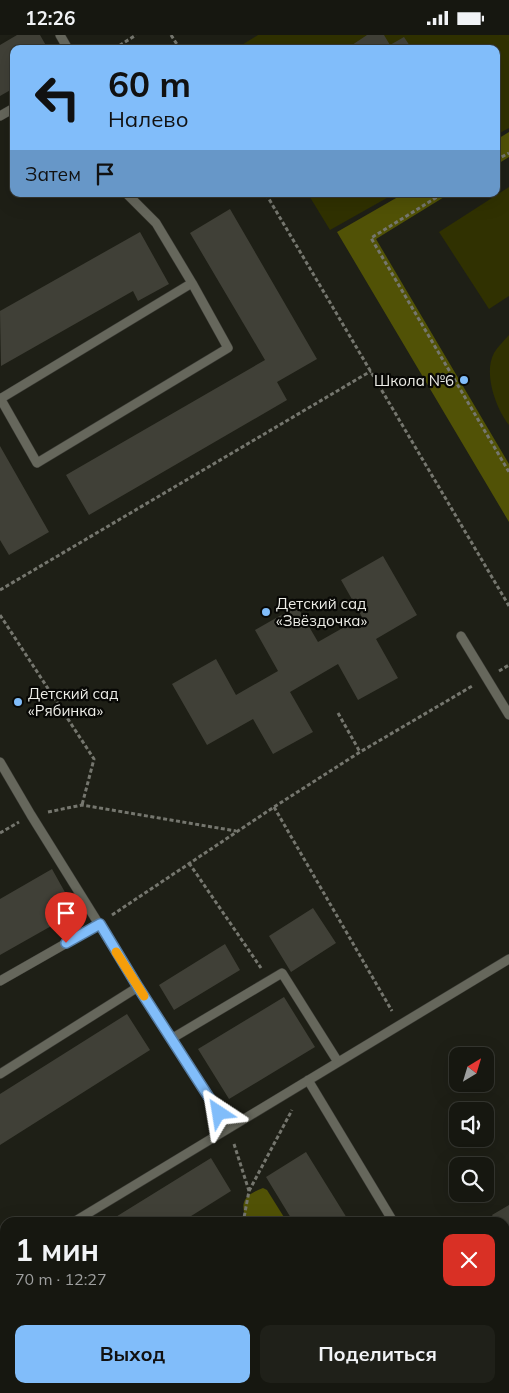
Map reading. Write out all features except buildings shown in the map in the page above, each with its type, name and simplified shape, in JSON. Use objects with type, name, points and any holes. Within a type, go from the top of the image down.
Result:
[{"type":"lane","points":[[130,197],[156,223],[192,283],[228,348],[37,463],[0,399],[192,283]]},
{"type":"lane","points":[[462,636],[509,715]]},
{"type":"lane","points":[[0,762],[138,987],[228,1128]]},
{"type":"lane","points":[[0,981],[100,924]]},
{"type":"lane","points":[[82,1217],[509,959]]},
{"type":"lane","points":[[171,1039],[282,973],[338,1062]]},
{"type":"lane","points":[[0,1074],[138,987]]},
{"type":"lane","points":[[308,1080],[390,1217]]},
{"type":"path","points":[[120,45],[136,35]]},
{"type":"path","points":[[268,197],[509,606]]},
{"type":"path","points":[[437,197],[371,238],[509,472]]},
{"type":"path","points":[[0,590],[371,371]]},
{"type":"path","points":[[0,615],[94,759],[82,805]]},
{"type":"path","points":[[100,924],[236,831],[360,752],[509,665]]},
{"type":"path","points":[[338,713],[360,752]]},
{"type":"path","points":[[31,815],[82,805],[236,831]]},
{"type":"path","points":[[274,807],[400,1025]]},
{"type":"path","points":[[189,863],[270,981]]},
{"type":"path","points":[[244,1217],[249,1191],[294,1106]]},
{"type":"path","points":[[228,1128],[249,1191]]},
{"type":"shaded area","points":[[258,35],[509,35],[509,128],[500,133],[500,45],[242,45]]},
{"type":"shaded area","points":[[509,132],[509,157],[500,163],[500,138]]},
{"type":"shaded area","points":[[509,187],[509,296],[489,309],[439,232],[493,197],[500,197],[500,193]]},
{"type":"shaded area","points":[[310,197],[389,197],[330,230]]},
{"type":"shaded area","points":[[398,197],[444,197],[376,239],[509,464],[509,522],[337,232]]},
{"type":"shaded area","points":[[509,335],[509,425],[492,391],[490,370],[494,353]]},
{"type":"shaded area","points":[[263,1188],[267,1190],[284,1217],[246,1217],[243,1205],[247,1197]]},
{"type":"slow traffic","points":[[116,952],[144,996]]},
{"type":"place","name":"Школа №6","points":[[464,380]]},
{"type":"place","name":"Детский сад «Звёздочка»","points":[[266,612]]},
{"type":"place","name":"Детский сад «Рябинка»","points":[[18,702]]},
{"type":"route","points":[[66,943],[100,924],[219,1113]]}]
